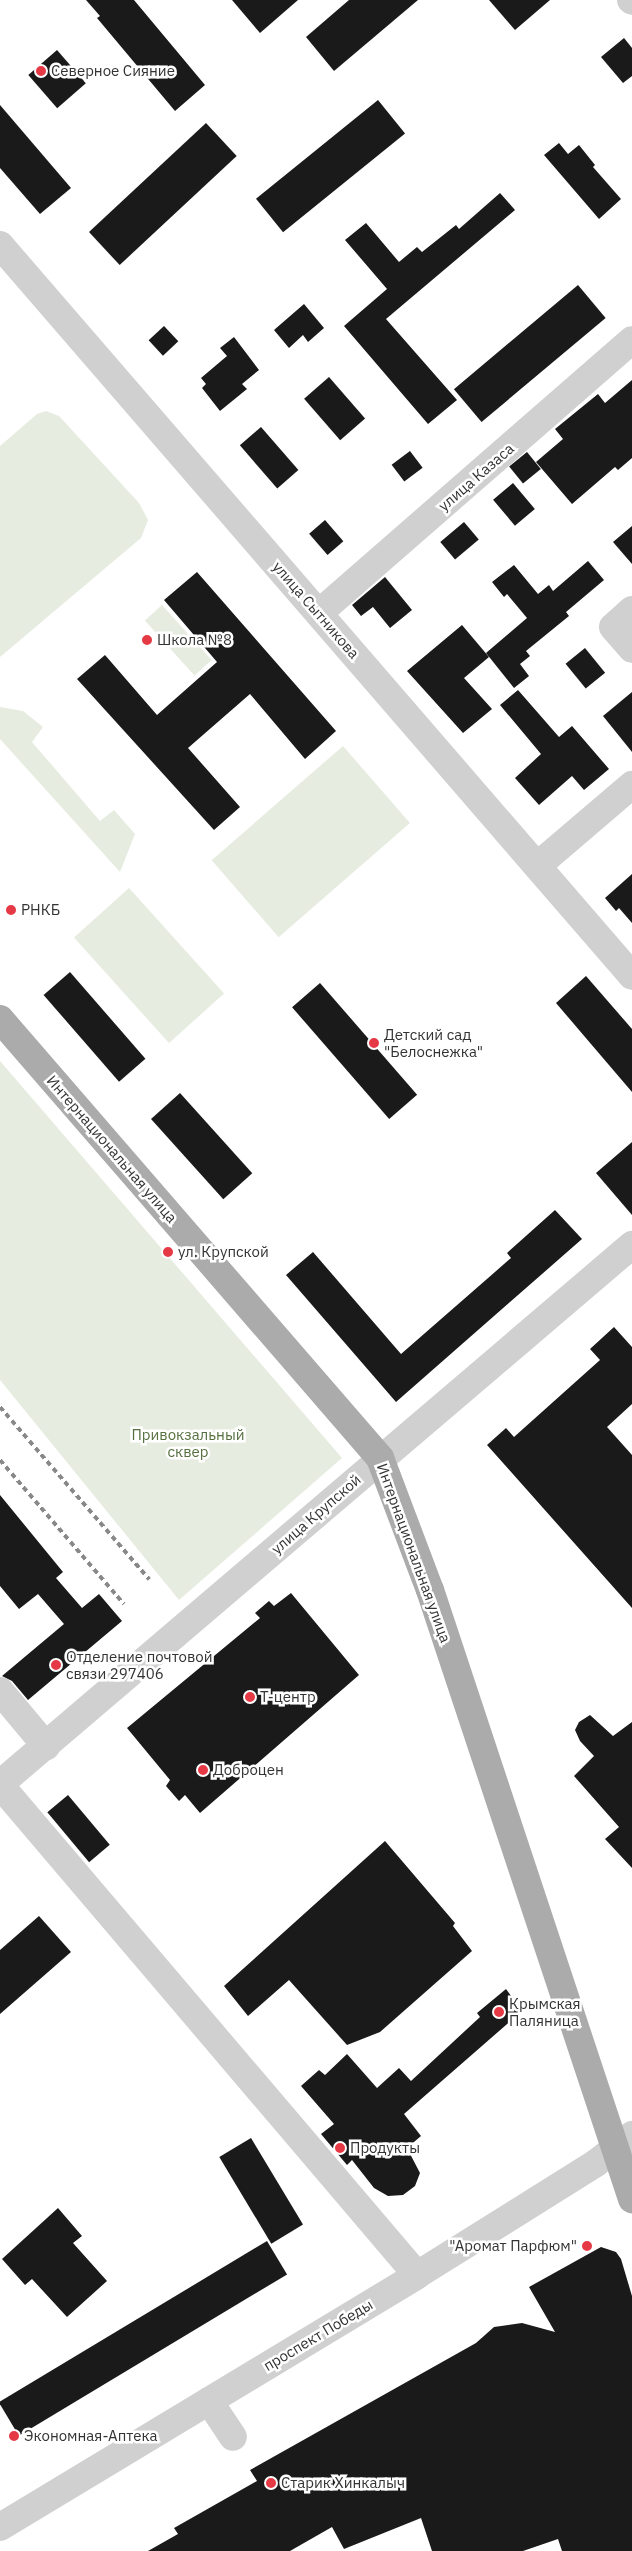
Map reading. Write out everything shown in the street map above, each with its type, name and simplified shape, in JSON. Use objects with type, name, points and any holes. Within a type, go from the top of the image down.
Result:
[{"type":"main road","name":"Интернациональная улица","points":[[0,1019],[380,1458],[430,1590],[624,2142],[632,2199]]},
{"type":"street","name":"улица Сытникова","points":[[0,245],[632,976]]},
{"type":"street","name":"улица Казаса","points":[[319,613],[632,340]]},
{"type":"street","points":[[632,610],[612,627],[632,649]]},
{"type":"street","points":[[537,866],[632,785]]},
{"type":"street","name":"улица Крупской","points":[[0,1784],[632,1245]]},
{"type":"street","points":[[0,1691],[46,1746]]},
{"type":"street","points":[[0,1784],[417,2275]]},
{"type":"street","name":"проспект Победы","points":[[0,2527],[417,2275],[624,2142]]},
{"type":"street","points":[[209,2401],[233,2437]]},
{"type":"green space","points":[[46,411],[59,416],[139,503],[148,520],[141,538],[0,657],[0,446],[37,414]]},
{"type":"green space","points":[[162,605],[212,660],[194,675],[145,620]]},
{"type":"green space","points":[[0,707],[23,711],[43,727],[32,742],[100,821],[114,810],[135,834],[120,872],[0,739]]},
{"type":"green space","points":[[343,746],[410,823],[279,937],[212,860]]},
{"type":"green space","points":[[129,888],[224,994],[169,1043],[74,938]]},
{"type":"green space","name":"Привокзальный сквер","points":[[0,1061],[342,1458],[179,1600],[0,1380]]},
{"type":"building","points":[[86,0],[134,0],[205,85],[175,111],[97,18],[100,16]]},
{"type":"building","points":[[232,0],[298,0],[260,33]]},
{"type":"building","points":[[349,0],[418,0],[334,71],[306,37]]},
{"type":"building","points":[[489,0],[550,0],[515,30]]},
{"type":"building","points":[[624,38],[632,48],[632,76],[623,83],[601,57]]},
{"type":"building","points":[[57,50],[86,83],[57,108],[28,75]]},
{"type":"building","points":[[378,100],[405,133],[283,232],[256,199]]},
{"type":"building","points":[[0,105],[71,188],[40,214],[0,168]]},
{"type":"building","points":[[206,123],[237,156],[120,265],[89,232]]},
{"type":"building","points":[[559,143],[568,154],[579,145],[595,165],[593,167],[621,199],[599,219],[544,155]]},
{"type":"building","points":[[500,193],[515,210],[386,319],[457,400],[428,424],[344,326],[387,289],[345,240],[366,223],[399,262],[417,247],[422,252],[456,225],[459,229]]},
{"type":"building","points":[[578,285],[606,318],[482,422],[454,389]]},
{"type":"building","points":[[304,304],[324,328],[308,342],[303,335],[289,348],[274,330]]},
{"type":"building","points":[[164,326],[178,341],[163,356],[149,340]]},
{"type":"building","points":[[234,337],[259,370],[242,384],[247,389],[220,411],[202,388],[206,384],[201,378],[227,356],[220,348]]},
{"type":"building","points":[[329,377],[365,419],[340,440],[304,399]]},
{"type":"building","points":[[632,380],[632,458],[618,470],[615,467],[572,504],[536,462],[563,439],[555,429],[598,394],[605,403]]},
{"type":"building","points":[[261,427],[298,470],[277,488],[240,445]]},
{"type":"building","points":[[410,451],[423,468],[404,482],[392,465]]},
{"type":"building","points":[[527,452],[541,469],[523,484],[509,466]]},
{"type":"building","points":[[513,483],[535,509],[515,526],[493,500]]},
{"type":"building","points":[[325,520],[343,541],[328,555],[309,534]]},
{"type":"building","points":[[464,522],[479,540],[455,560],[440,542]]},
{"type":"building","points":[[632,526],[632,564],[613,542]]},
{"type":"building","points":[[588,561],[604,580],[566,612],[569,616],[526,651],[530,656],[520,664],[529,676],[514,688],[486,653],[527,618],[507,594],[504,597],[492,582],[514,565],[538,594],[549,585],[553,591]]},
{"type":"building","points":[[197,572],[336,731],[305,759],[250,694],[188,748],[240,807],[214,830],[77,679],[105,655],[157,715],[217,662],[164,600]]},
{"type":"building","points":[[385,577],[412,610],[390,628],[373,607],[361,616],[352,605]]},
{"type":"building","points":[[462,625],[489,657],[464,678],[492,709],[463,733],[407,671]]},
{"type":"building","points":[[585,648],[605,673],[586,689],[566,664]]},
{"type":"building","points":[[518,690],[559,737],[572,726],[609,769],[584,790],[572,776],[539,805],[515,778],[541,754],[500,705]]},
{"type":"building","points":[[632,692],[632,752],[603,716]]},
{"type":"building","points":[[632,874],[632,923],[619,908],[616,911],[605,898]]},
{"type":"building","points":[[70,972],[145,1059],[119,1082],[44,995]]},
{"type":"building","points":[[586,976],[632,1029],[632,1092],[556,1003]]},
{"type":"building","points":[[320,983],[417,1095],[389,1119],[292,1007]]},
{"type":"building","points":[[180,1093],[252,1173],[223,1199],[151,1119]]},
{"type":"building","points":[[632,1142],[632,1215],[596,1173]]},
{"type":"building","points":[[555,1210],[582,1239],[396,1402],[286,1275],[313,1252],[401,1354],[511,1258],[507,1253]]},
{"type":"building","points":[[614,1327],[632,1347],[632,1404],[607,1427],[632,1455],[632,1608],[487,1445],[506,1428],[514,1437],[600,1360],[590,1349]]},
{"type":"building","points":[[0,1495],[63,1572],[56,1578],[82,1608],[99,1594],[122,1621],[28,1700],[12,1681],[2,1676],[64,1624],[38,1594],[19,1609],[0,1586]]},
{"type":"building","name":"Т-центр","points":[[291,1593],[359,1675],[200,1813],[185,1795],[179,1801],[166,1786],[170,1780],[127,1728],[260,1618],[255,1613],[269,1601],[274,1606]]},
{"type":"building","points":[[590,1715],[613,1736],[632,1722],[632,1868],[605,1839],[619,1827],[574,1776],[594,1756],[580,1741],[575,1730],[579,1722]]},
{"type":"building","points":[[68,1795],[110,1845],[89,1862],[47,1812]]},
{"type":"building","points":[[385,1841],[455,1923],[453,1926],[472,1951],[380,2032],[347,2045],[289,1980],[248,2016],[224,1986]]},
{"type":"building","points":[[39,1916],[71,1952],[0,2014],[0,1950]]},
{"type":"building","points":[[506,1989],[522,2011],[404,2114],[421,2136],[407,2148],[420,2173],[415,2186],[403,2195],[388,2196],[374,2188],[352,2160],[347,2165],[321,2134],[334,2124],[301,2086],[319,2070],[325,2075],[347,2054],[377,2088],[399,2068],[411,2081],[480,2017],[477,2013]]},
{"type":"building","points":[[251,2138],[303,2225],[271,2244],[219,2157]]},
{"type":"building","points":[[58,2208],[82,2236],[73,2243],[107,2281],[67,2317],[32,2279],[25,2285],[2,2259]]},
{"type":"building","points":[[267,2241],[287,2274],[19,2436],[0,2401]]},
{"type":"building","points":[[601,2247],[616,2252],[621,2259],[632,2296],[632,2551],[562,2551],[558,2539],[523,2551],[432,2551],[421,2518],[344,2549],[332,2527],[290,2551],[148,2551],[178,2534],[174,2528],[257,2481],[250,2470],[476,2343],[494,2327],[522,2323],[555,2332],[529,2287]]},
{"type":"railway","points":[[0,1407],[149,1579]]},
{"type":"railway","points":[[0,1460],[124,1604]]},
{"type":"place","name":"Северное Сияние","points":[[41,71]]},
{"type":"place","name":"Школа №8","points":[[147,640]]},
{"type":"place","name":"РНКБ","points":[[11,910]]},
{"type":"place","name":"Детский сад \"Белоснежка\"","points":[[374,1043]]},
{"type":"place","name":"ул. Крупской","points":[[168,1252]]},
{"type":"place","name":"Отделение почтовой связи 297406","points":[[56,1665]]},
{"type":"place","name":"Т-центр","points":[[250,1697]]},
{"type":"place","name":"Доброцен","points":[[203,1770]]},
{"type":"place","name":"Крымская Паляница","points":[[499,2012]]},
{"type":"place","name":"Продукты","points":[[340,2148]]},
{"type":"place","name":"\"Аромат Парфюм\"","points":[[587,2246]]},
{"type":"place","name":"Экономная-Аптека","points":[[14,2436]]},
{"type":"place","name":"Старик Хинкалыч","points":[[271,2483]]}]
